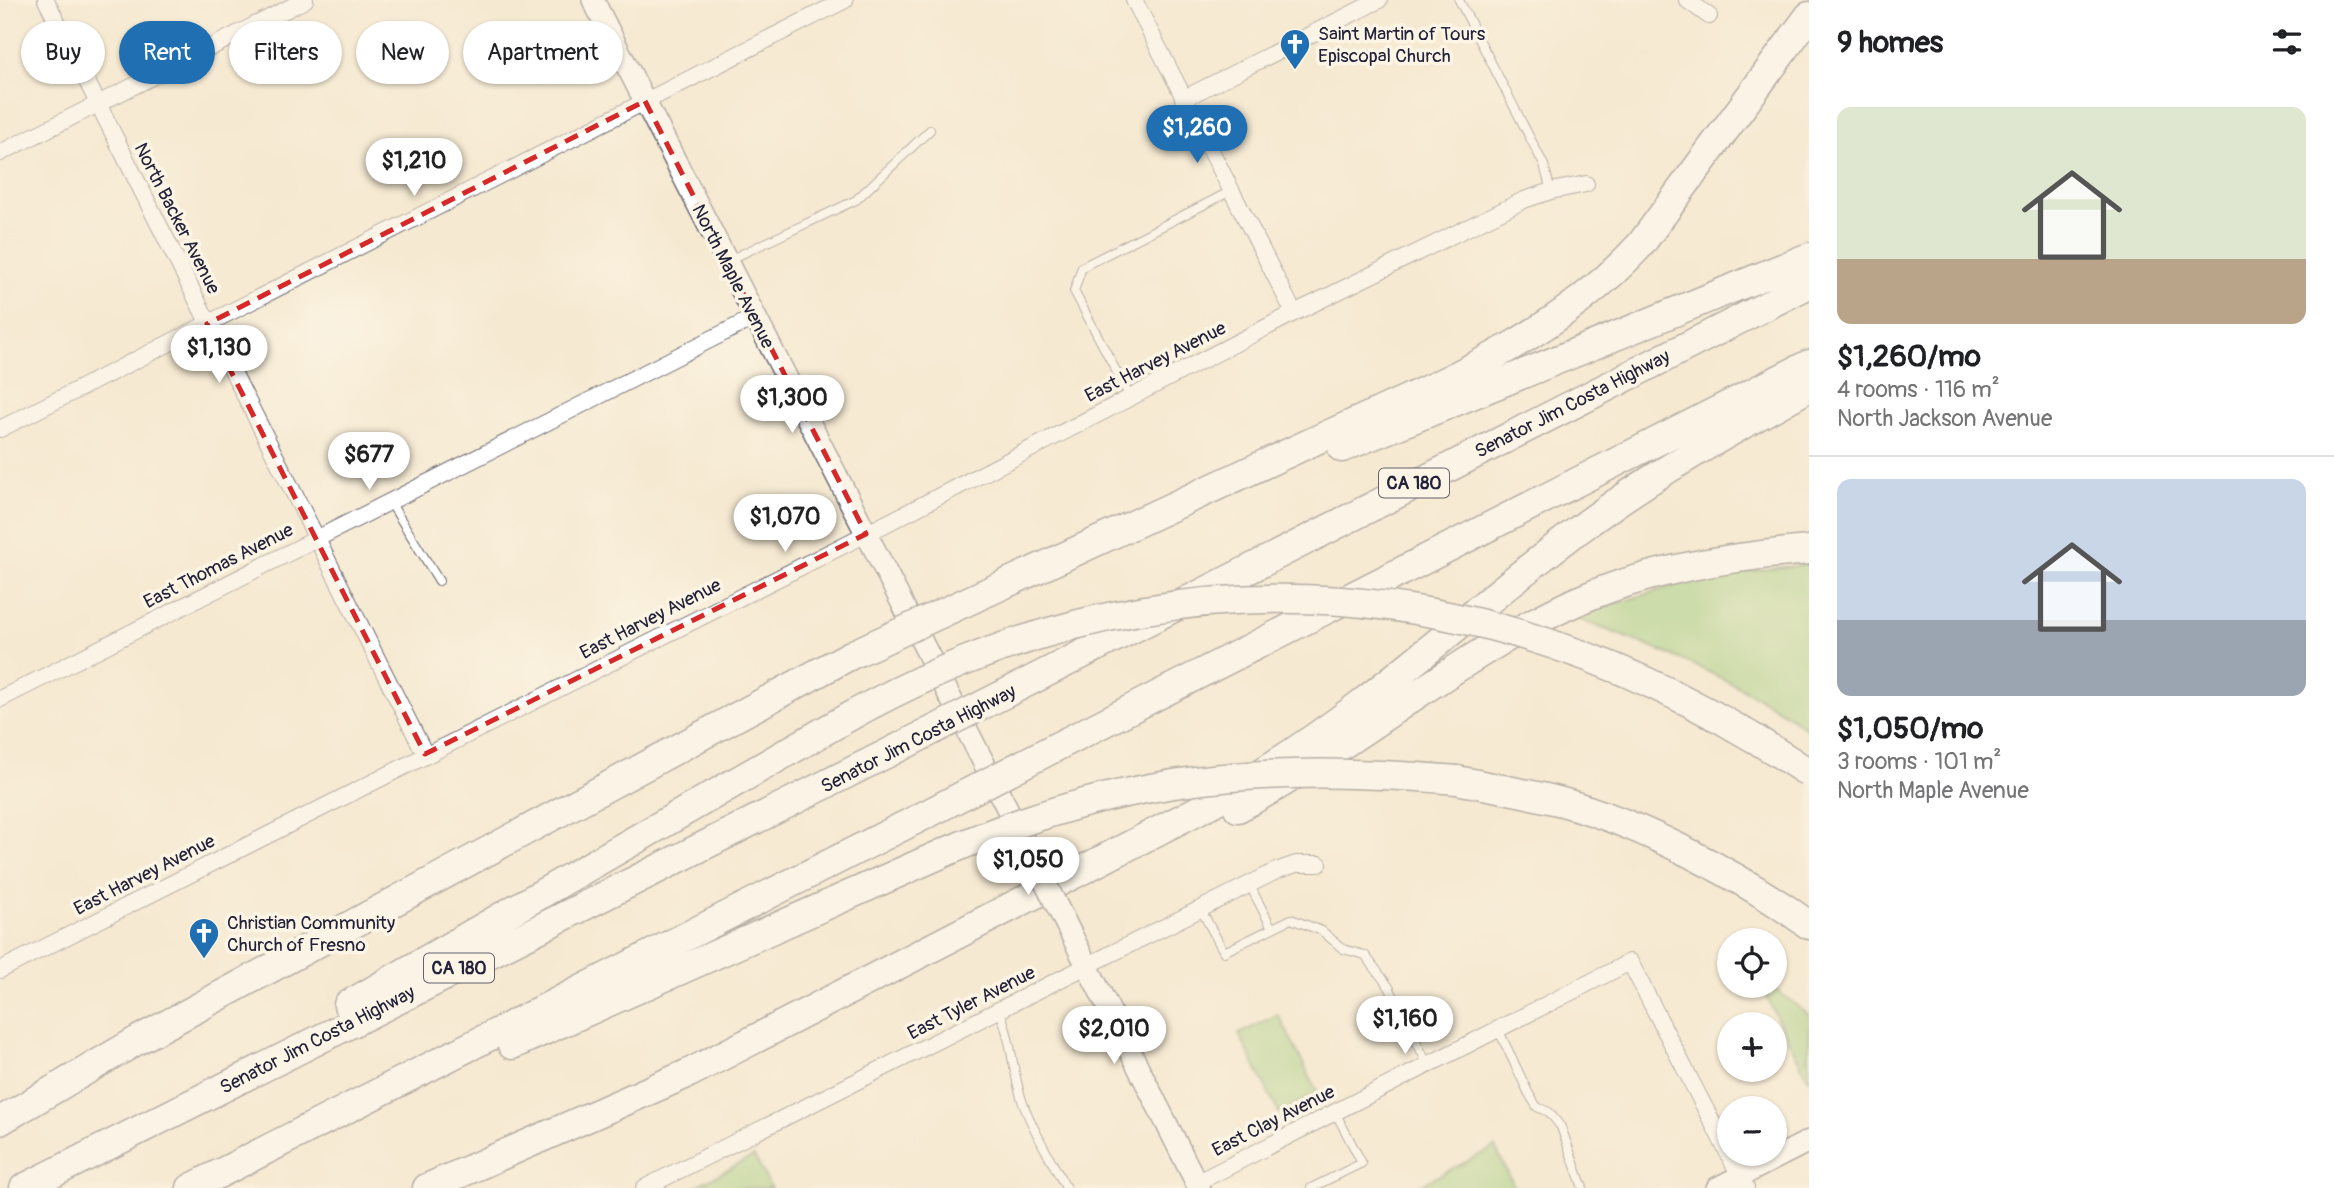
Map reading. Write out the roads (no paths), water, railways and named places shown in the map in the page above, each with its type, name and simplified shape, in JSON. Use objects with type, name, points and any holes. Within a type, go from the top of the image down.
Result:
[{"type":"highway","points":[[0,1121],[138,1040],[849,656],[1404,400],[1553,323],[1612,276],[1641,244],[1809,16]]},
{"type":"highway","points":[[979,596],[1809,257]]},
{"type":"highway","name":"Senator Jim Costa Highway","points":[[24,1188],[894,750],[1809,284]]},
{"type":"highway","points":[[201,1183],[1809,364]]},
{"type":"highway","points":[[430,1187],[689,1073],[1180,820],[1261,774],[1357,706],[1612,505],[1681,461],[1809,387]]},
{"type":"highway","points":[[996,916],[1186,834],[1269,791],[1329,756],[1498,643],[1583,599],[1673,570],[1721,560],[1809,550]]},
{"type":"highway","points":[[177,1110],[408,968],[852,715],[939,671],[987,652],[1068,626],[1187,604],[1244,600],[1342,601],[1478,622],[1592,656],[1697,704],[1809,773]]},
{"type":"highway","points":[[201,1183],[948,851],[1055,809],[1160,785],[1312,772],[1457,780],[1564,803],[1613,821],[1714,869],[1809,925]]},
{"type":"highway","points":[[0,1102],[138,1040]]},
{"type":"street","name":"North Backer Avenue","points":[[46,0],[207,324],[319,538],[425,754]]},
{"type":"street","points":[[0,153],[305,0]]},
{"type":"street","name":"North Maple Avenue","points":[[593,0],[1198,1185]]},
{"type":"street","points":[[0,429],[845,0]]},
{"type":"street","points":[[1134,0],[1294,313]]},
{"type":"street","points":[[1183,99],[1379,0]]},
{"type":"street","points":[[1687,0],[1709,16]]},
{"type":"street","name":"East Harvey Avenue","points":[[0,970],[866,534],[1294,313],[1524,200],[1586,184]]},
{"type":"street","name":"East Thomas Avenue","points":[[0,699],[755,317]]},
{"type":"street","name":"East Tyler Avenue","points":[[646,1187],[1000,1012],[1248,884],[1296,864],[1319,864]]},
{"type":"street","name":"East Clay Avenue","points":[[1198,1185],[1630,962],[1743,1182]]},
{"type":"street","points":[[1717,1188],[1743,1182],[1809,1141]]},
{"type":"lane","points":[[1459,0],[1544,164],[1551,191]]},
{"type":"lane","points":[[727,261],[856,200],[930,130]]},
{"type":"lane","points":[[1130,397],[1074,291],[1082,267],[1231,191]]},
{"type":"lane","points":[[390,502],[439,580]]},
{"type":"lane","points":[[1248,884],[1272,928]]},
{"type":"lane","points":[[1200,908],[1224,952],[1291,919],[1322,931],[1343,949],[1365,955],[1389,987],[1428,1065]]},
{"type":"lane","points":[[1000,1012],[1010,1034],[1024,1105],[1066,1188]]},
{"type":"lane","points":[[1498,1029],[1537,1107],[1549,1112],[1561,1127],[1583,1188]]},
{"type":"lane","points":[[1311,1188],[1362,1164],[1335,1112]]},
{"type":"place","name":"Saint Martin of Tours Episcopal Church","points":[[1295,71]]},
{"type":"place","name":"Christian Community Church of Fresno","points":[[204,960]]}]
